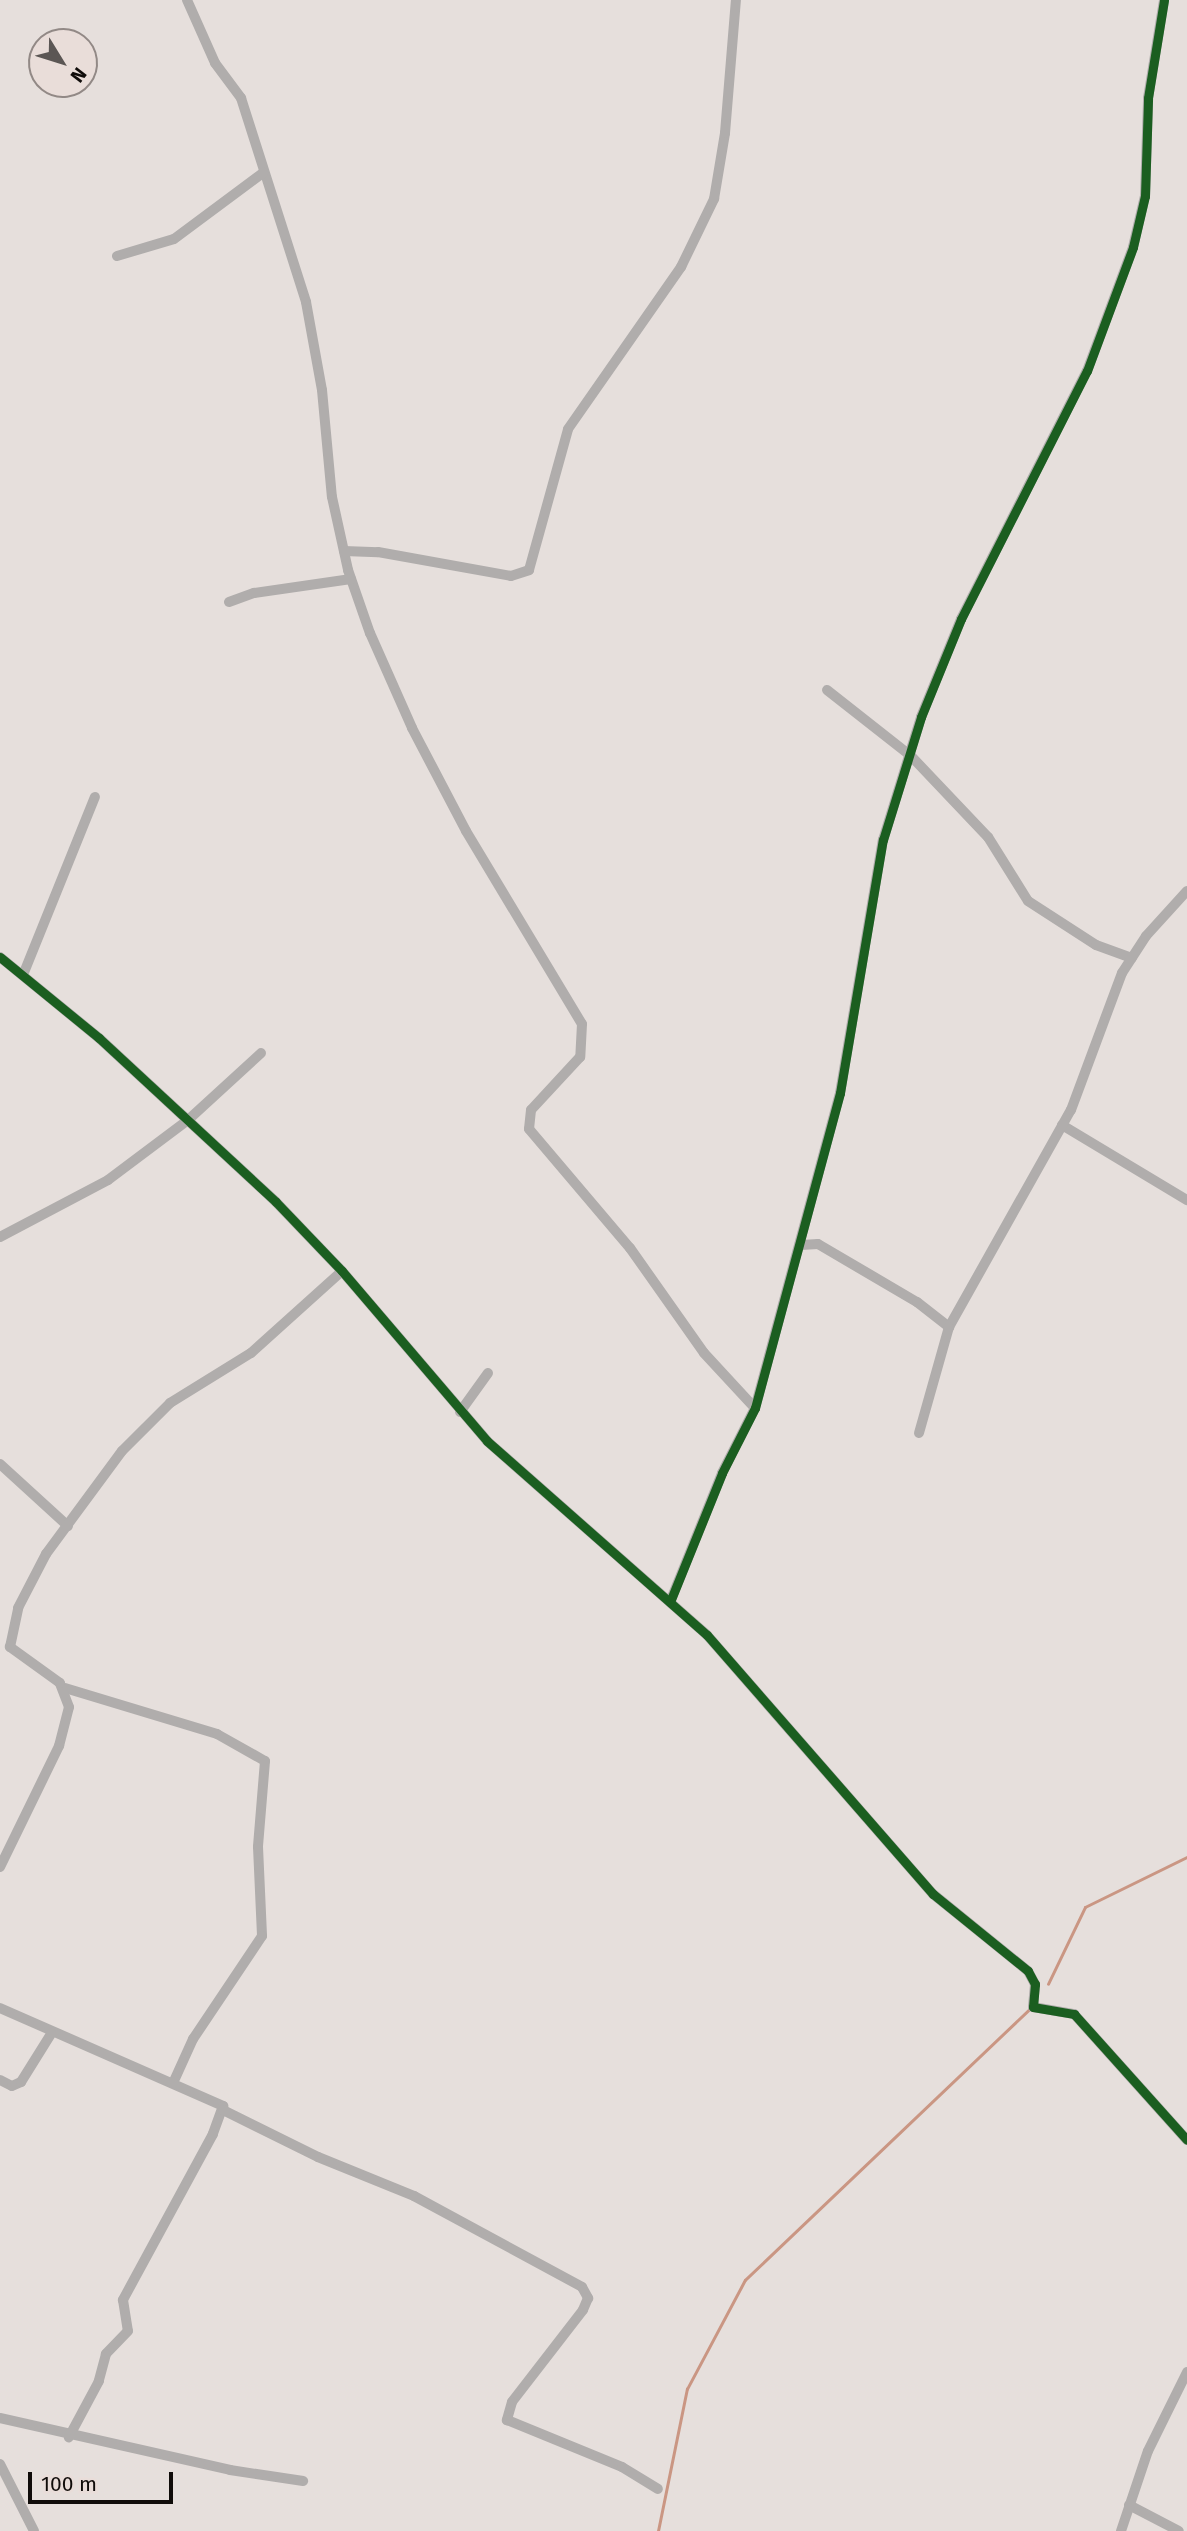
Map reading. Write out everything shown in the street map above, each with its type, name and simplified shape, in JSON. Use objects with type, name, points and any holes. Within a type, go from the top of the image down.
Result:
[{"type":"street","points":[[187,0],[215,63],[235,85],[256,136],[263,173],[306,302],[322,390],[332,497],[351,579],[412,728],[466,831],[582,1024],[580,1056],[531,1110],[529,1129],[630,1248],[704,1353],[755,1408]]},
{"type":"street","points":[[344,551],[378,552],[511,576],[529,570],[568,429],[681,267],[713,199],[725,133],[736,0]]},
{"type":"street","points":[[670,1602],[722,1473],[755,1408],[840,1093],[883,840],[921,717],[961,619],[1087,371],[1117,299],[1142,217],[1148,170],[1148,98],[1164,0]]},
{"type":"street","points":[[117,256],[174,239],[263,173]]},
{"type":"street","points":[[229,603],[254,593],[351,579]]},
{"type":"street","points":[[827,690],[911,756],[988,836],[1028,901],[1096,945],[1132,958]]},
{"type":"street","points":[[23,975],[94,797]]},
{"type":"street","points":[[919,1433],[949,1327],[1062,1125],[1092,1060],[1117,982],[1132,958],[1187,891]]},
{"type":"street","points":[[0,957],[188,1120],[342,1271],[460,1412],[707,1635],[933,1894],[1028,1971],[1035,1984],[1032,2007],[1074,2014],[1187,2140]]},
{"type":"street","points":[[0,1237],[108,1180],[188,1120],[261,1053]]},
{"type":"street","points":[[1062,1125],[1187,1200]]},
{"type":"street","points":[[800,1247],[802,1242],[818,1244],[917,1302],[949,1327]]},
{"type":"street","points":[[173,2083],[193,2039],[262,1936],[258,1847],[265,1761],[216,1734],[65,1688],[5,1646],[25,1592],[51,1545],[68,1526],[122,1451],[170,1403],[251,1353],[342,1271]]},
{"type":"street","points":[[460,1412],[488,1373]]},
{"type":"street","points":[[0,1464],[68,1526]]},
{"type":"street","points":[[0,1867],[62,1737],[69,1707],[65,1688]]},
{"type":"street","points":[[0,2008],[51,2034],[218,2101],[223,2110],[318,2157],[414,2196],[582,2287],[588,2298],[583,2309],[512,2402],[507,2420],[622,2467],[658,2489]]},
{"type":"street","points":[[0,2080],[12,2086],[21,2082],[51,2034]]},
{"type":"street","points":[[69,2437],[99,2381],[106,2354],[128,2331],[122,2304],[129,2287],[223,2110]]},
{"type":"street","points":[[1121,2531],[1147,2451],[1187,2372]]},
{"type":"street","points":[[0,2418],[69,2437],[303,2481]]},
{"type":"street","points":[[0,2464],[34,2531]]},
{"type":"street","points":[[1129,2505],[1179,2531]]},
{"type":"waterway","points":[[1048,1984],[1085,1907],[1187,1857]]},
{"type":"waterway","points":[[658,2531],[687,2389],[745,2280],[1030,2009]]},
{"type":"cycle path","points":[[670,1602],[722,1473],[755,1408],[840,1093],[883,840],[921,717],[961,619],[1087,371],[1133,247],[1145,196],[1148,98],[1164,0]]},
{"type":"cycle path","points":[[0,957],[99,1038],[276,1202],[342,1271],[487,1441],[707,1635],[933,1894],[1028,1971],[1035,1984],[1033,2007],[1074,2014],[1187,2140]]}]
